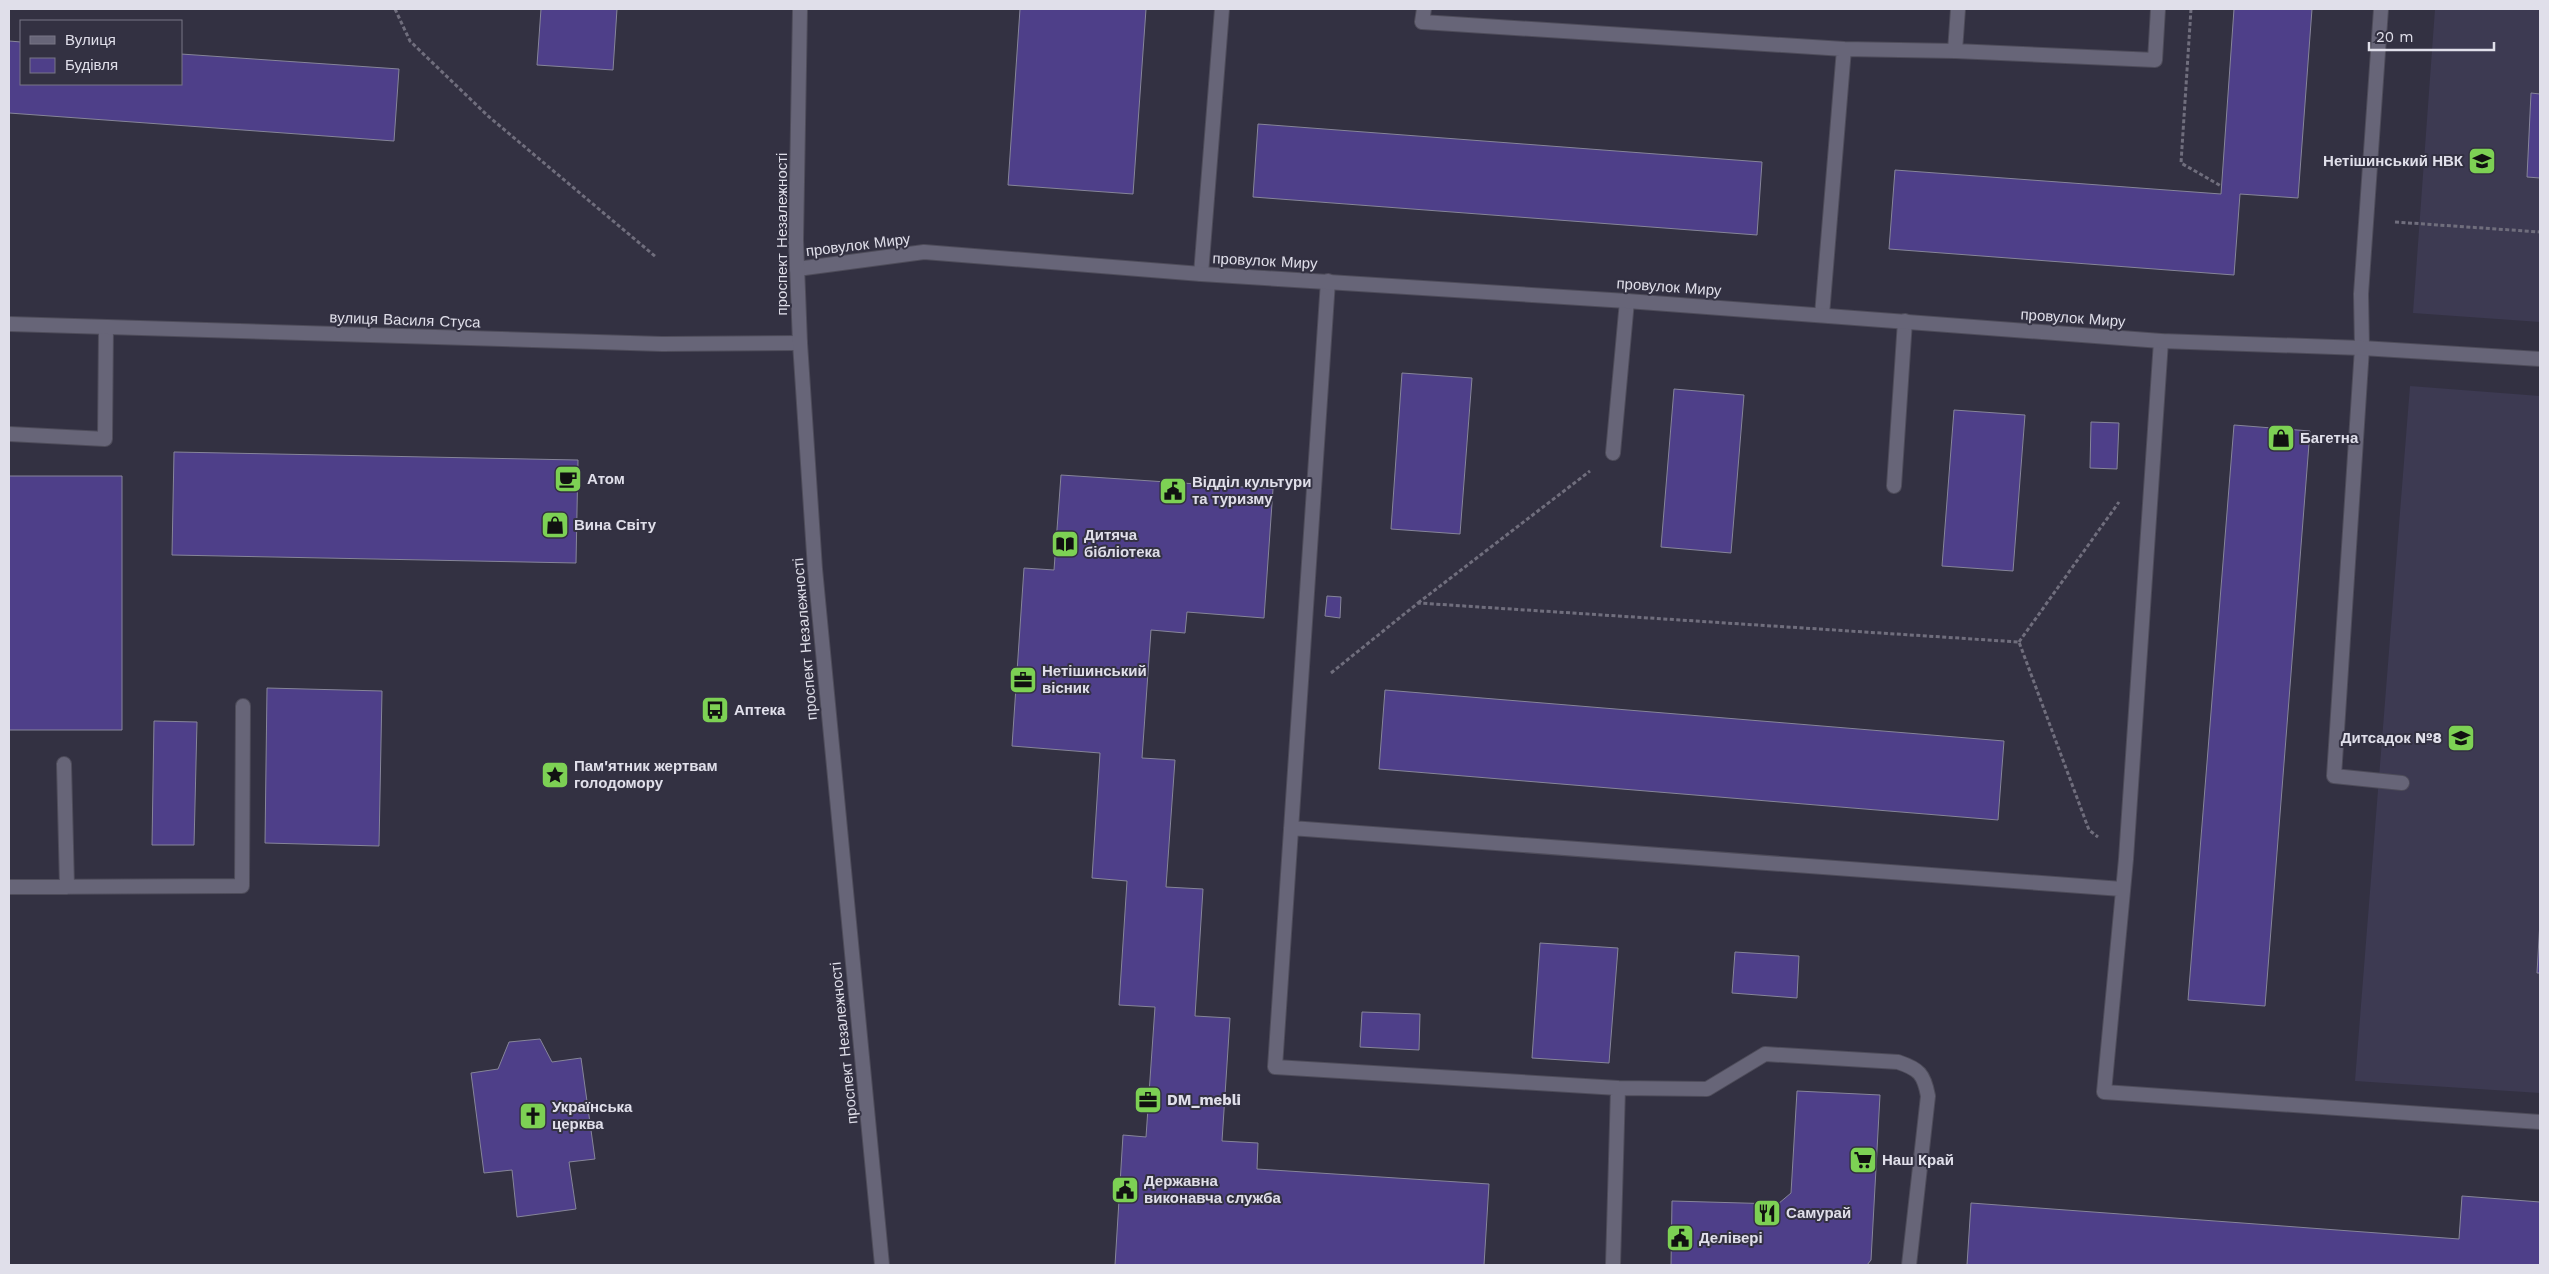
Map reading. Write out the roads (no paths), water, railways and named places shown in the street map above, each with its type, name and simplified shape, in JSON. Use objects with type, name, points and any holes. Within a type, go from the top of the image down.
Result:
[{"type":"street","name":"проспект Незалежності","points":[[800,9],[797,269],[800,343],[817,589],[882,1265]]},
{"type":"street","points":[[1201,274],[1222,9]]},
{"type":"street","points":[[1424,9],[1422,22],[1844,49],[1955,51],[2155,60],[2158,9]]},
{"type":"street","points":[[1955,51],[1958,9]]},
{"type":"street","points":[[2381,9],[2361,294],[2362,348],[2334,776],[2402,783]]},
{"type":"street","points":[[1822,315],[1844,49]]},
{"type":"street","name":"провулок Миру","points":[[797,269],[924,252],[1201,274],[1627,301],[2161,341],[2362,348],[2540,359]]},
{"type":"street","points":[[1328,281],[1275,1067],[1618,1088],[1706,1089],[1765,1054],[1898,1062],[1914,1067],[1925,1080],[1928,1096],[1909,1265]]},
{"type":"street","points":[[1613,453],[1627,301]]},
{"type":"street","points":[[1894,486],[1905,321]]},
{"type":"street","name":"вулиця Василя Стуса","points":[[9,324],[662,344],[800,343]]},
{"type":"street","points":[[9,434],[105,439],[106,326]]},
{"type":"street","points":[[2161,341],[2126,859],[2104,1092],[2540,1122]]},
{"type":"street","points":[[9,886],[242,886],[243,706]]},
{"type":"street","points":[[64,764],[67,887]]},
{"type":"street","points":[[1290,828],[2122,889]]},
{"type":"street","points":[[1613,1265],[1618,1088]]},
{"type":"place","name":"Нетішинський НВК","points":[[2482,161]]},
{"type":"place","name":"Багетна","points":[[2281,438]]},
{"type":"place","name":"Атом","points":[[568,479]]},
{"type":"place","name":"Відділ культури та туризму","points":[[1173,491]]},
{"type":"place","name":"Вина Світу","points":[[555,525]]},
{"type":"place","name":"Дитяча бібліотека","points":[[1065,544]]},
{"type":"place","name":"Нетішинський вісник","points":[[1023,680]]},
{"type":"place","name":"Аптека","points":[[715,710]]},
{"type":"place","name":"Дитсадок №8","points":[[2461,738]]},
{"type":"place","name":"Пам'ятник жертвам голодомору","points":[[555,775]]},
{"type":"place","name":"DM_mebli","points":[[1148,1100]]},
{"type":"place","name":"Українська церква","points":[[533,1116]]},
{"type":"place","name":"Наш Край","points":[[1863,1160]]},
{"type":"place","name":"Державна виконавча служба","points":[[1125,1190]]},
{"type":"place","name":"Самурай","points":[[1767,1213]]},
{"type":"place","name":"Делівері","points":[[1680,1238]]}]
